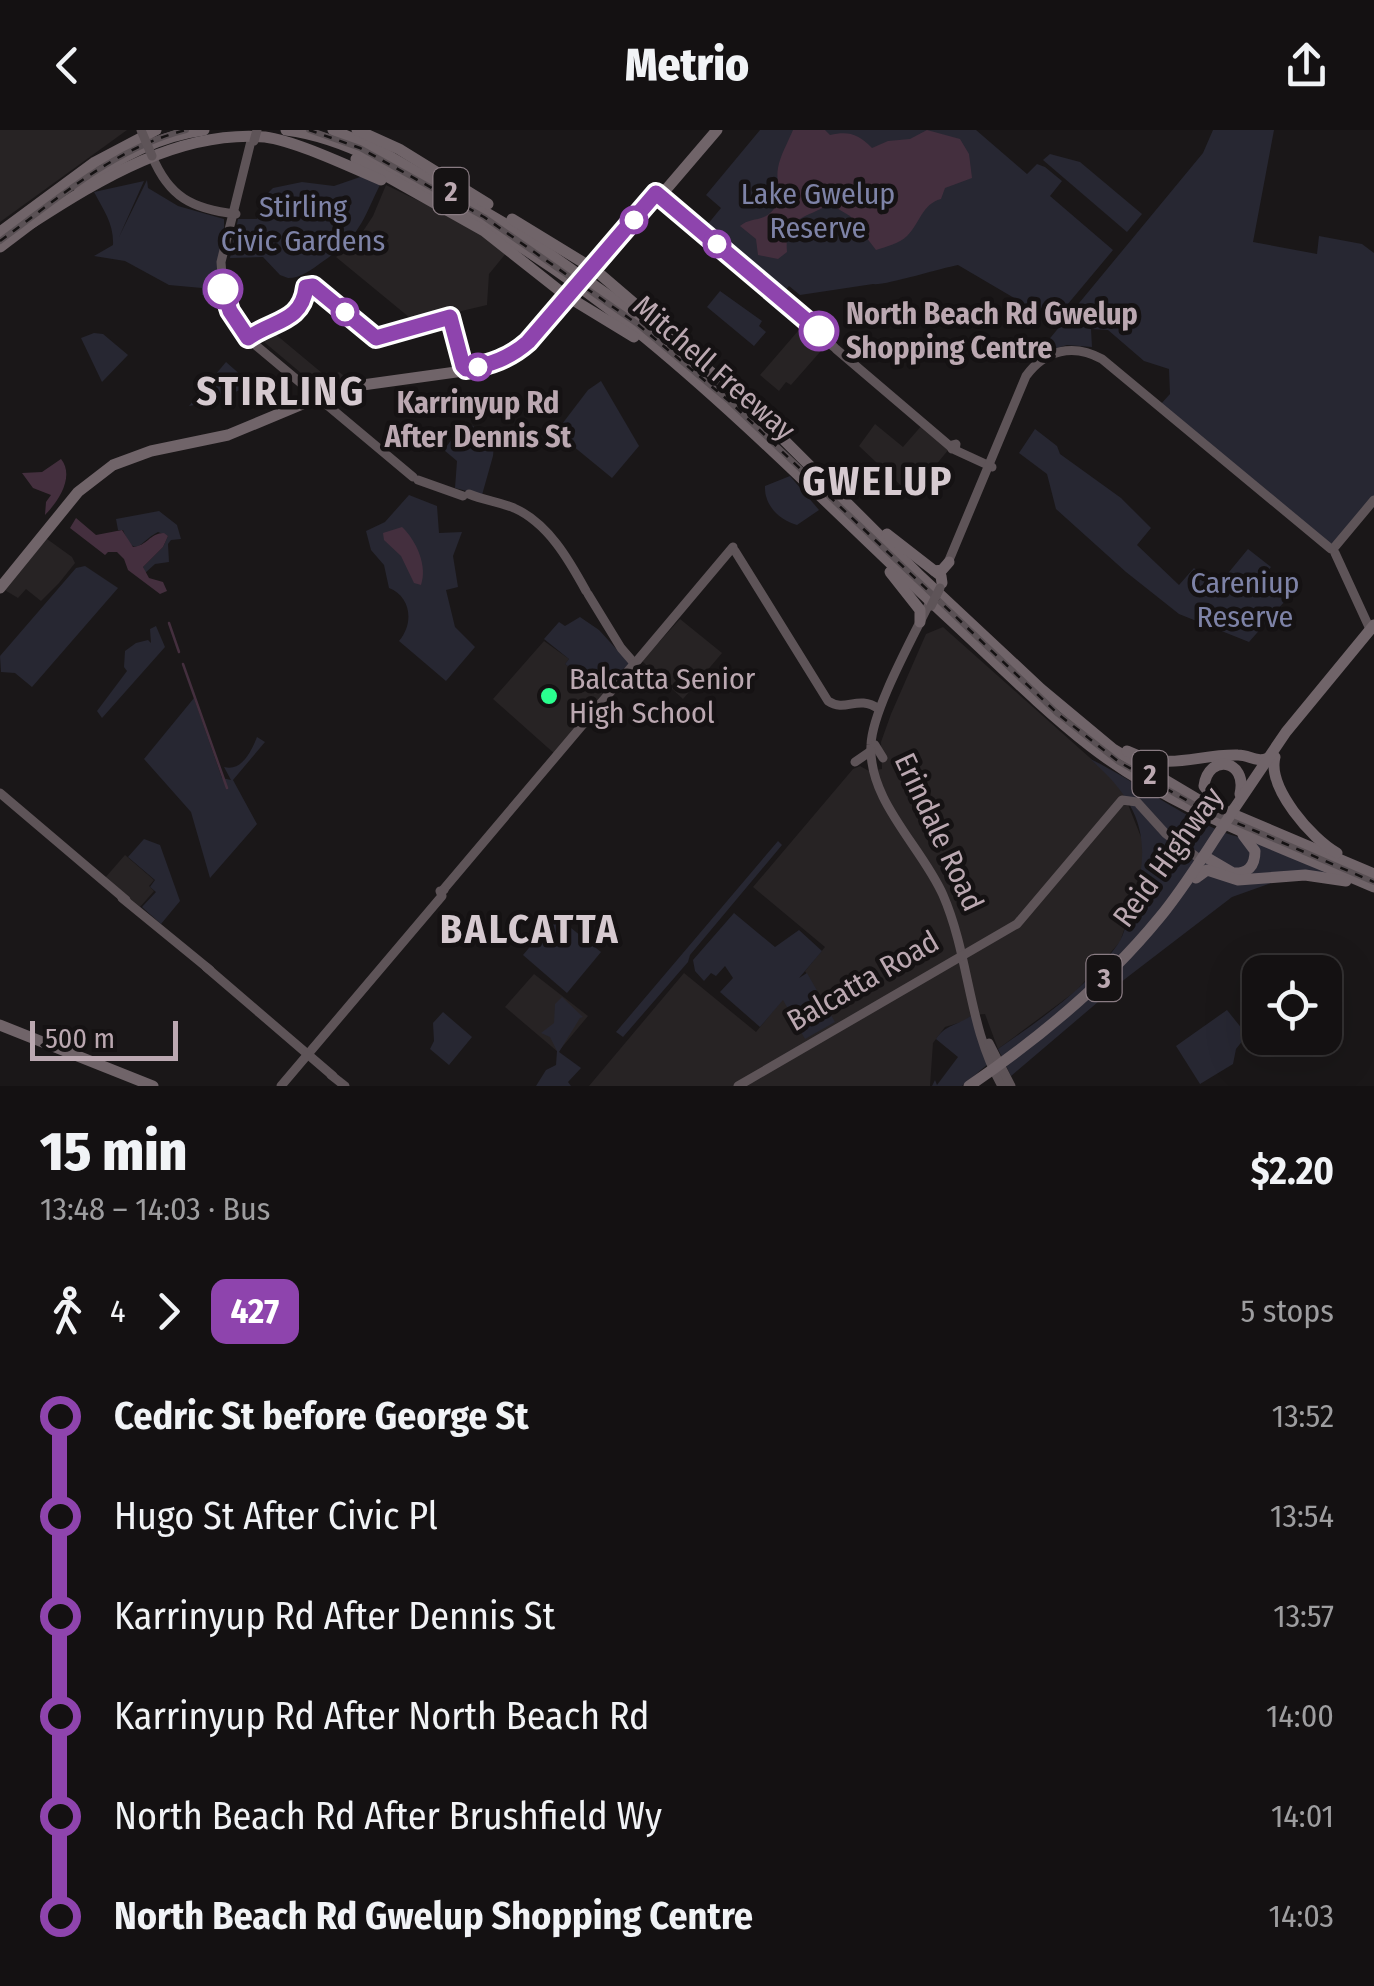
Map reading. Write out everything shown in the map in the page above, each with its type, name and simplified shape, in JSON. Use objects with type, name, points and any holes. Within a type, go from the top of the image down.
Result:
[{"type":"highway","points":[[0,232],[107,154],[156,130]]},
{"type":"highway","points":[[0,247],[122,158],[160,141],[204,130]]},
{"type":"highway","name":"Mitchell Freeway","points":[[286,130],[331,141],[372,158],[465,211],[588,293],[688,374],[1088,745],[1146,784],[1195,810],[1374,889]]},
{"type":"highway","name":"Mitchell Freeway","points":[[333,130],[377,149],[441,185],[563,261],[683,348],[743,400],[1072,717],[1112,749],[1170,785],[1373,873]]},
{"type":"highway","points":[[353,130],[381,141],[582,260],[602,262]]},
{"type":"highway","points":[[0,584],[106,460],[227,432],[300,402],[368,383],[474,372],[514,358],[602,262],[713,130]]},
{"type":"highway","points":[[64,184],[104,148],[138,131]]},
{"type":"highway","points":[[293,131],[345,152],[484,232],[568,298],[688,374]]},
{"type":"highway","points":[[32,223],[192,141],[232,136],[269,137],[417,194]]},
{"type":"highway","points":[[486,203],[563,261]]},
{"type":"highway","points":[[602,262],[602,270],[612,284],[683,348]]},
{"type":"highway","points":[[602,262],[612,284]]},
{"type":"highway","points":[[42,533],[87,484],[113,465],[134,456],[241,430],[351,383],[494,363],[526,347]]},
{"type":"highway","points":[[231,440],[241,430]]},
{"type":"highway","points":[[848,504],[939,581],[949,562]]},
{"type":"highway","points":[[840,517],[926,610]]},
{"type":"highway","name":"Reid Highway","points":[[994,1074],[1124,966],[1169,915],[1264,764],[1371,627]]},
{"type":"highway","name":"Reid Highway","points":[[1264,764],[1371,627]]},
{"type":"highway","points":[[1072,717],[1128,752],[1149,760],[1176,763],[1240,754],[1272,768],[1304,824],[1332,850],[1373,873]]},
{"type":"highway","points":[[1236,808],[1242,786],[1238,772],[1226,764],[1211,769],[1204,786],[1213,801],[1327,855]]},
{"type":"highway","points":[[1146,784],[1191,812],[1242,835],[1254,847],[1253,864],[1243,872],[1232,873],[1206,857]]},
{"type":"highway","points":[[1193,877],[1205,870],[1206,857]]},
{"type":"highway","points":[[1206,857],[1238,880],[1313,875],[1374,889]]},
{"type":"highway","name":"Reid Highway","points":[[994,1074],[1125,957],[1193,877]]},
{"type":"highway","points":[[0,1028],[122,1082],[144,1086]]},
{"type":"highway","points":[[0,1028],[153,1086]]},
{"type":"main road","points":[[138,131],[154,160],[181,192],[232,212]]},
{"type":"main road","points":[[254,135],[232,212],[226,262],[229,296],[245,328],[276,360]]},
{"type":"main road","points":[[658,196],[954,447],[988,464]]},
{"type":"main road","points":[[232,212],[222,274],[229,309],[248,338],[322,395],[417,478],[522,513],[540,526],[558,546],[635,662]]},
{"type":"main road","points":[[949,562],[1031,368],[1054,352],[1086,352],[1124,376],[1333,551],[1371,627]]},
{"type":"main road","points":[[988,464],[1028,375],[1046,359],[1068,352],[1094,357],[1333,551]]},
{"type":"main road","points":[[1016,404],[1017,416]]},
{"type":"main road","name":"Erindale Road","points":[[988,464],[882,708],[873,748],[876,771],[895,818],[942,894],[994,1074]]},
{"type":"main road","points":[[1333,551],[1374,501]]},
{"type":"main road","points":[[280,1086],[635,662],[735,550]]},
{"type":"main road","points":[[735,550],[822,690],[836,703],[862,698],[882,708]]},
{"type":"main road","points":[[735,550],[828,701],[840,706],[867,702],[882,708]]},
{"type":"main road","name":"Erindale Road","points":[[882,708],[906,663],[926,610]]},
{"type":"main road","points":[[904,675],[906,663]]},
{"type":"main road","points":[[873,748],[886,759],[876,771],[860,762],[873,748]]},
{"type":"main road","name":"Erindale Road","points":[[876,771],[944,890],[960,958]]},
{"type":"main road","points":[[0,793],[346,1086]]},
{"type":"main road","name":"Balcatta Road","points":[[728,1086],[998,938],[1022,918],[1118,802],[1133,800],[1155,822],[1206,857]]},
{"type":"main road","name":"Balcatta Road","points":[[738,1086],[960,958]]},
{"type":"shaded area","points":[[0,130],[127,130],[0,222]]},
{"type":"shaded area","points":[[793,130],[853,135],[872,148],[888,141],[910,139],[927,130],[960,139],[969,154],[972,178],[945,188],[941,199],[925,209],[907,236],[888,246],[876,250],[850,216],[830,204],[792,225],[787,252],[778,259],[758,255],[756,239],[740,226],[766,216],[777,204],[779,163]]},
{"type":"shaded area","points":[[386,185],[475,228],[507,252],[489,274],[487,305],[415,322],[336,257],[354,245],[373,216]]},
{"type":"shaded area","points":[[804,324],[827,344],[791,385],[786,382],[779,391],[760,375]]},
{"type":"shaded area","points":[[268,328],[328,378],[339,372],[348,379],[320,389],[257,336]]},
{"type":"shaded area","points":[[875,424],[903,447],[923,424],[949,449],[911,495],[859,446]]},
{"type":"shaded area","points":[[61,459],[66,472],[64,487],[45,515],[51,495],[33,488],[22,473],[42,472]]},
{"type":"shaded area","points":[[76,518],[96,535],[122,530],[133,547],[159,534],[168,536],[163,547],[143,567],[149,578],[163,582],[167,591],[160,594],[128,570],[117,552],[105,555],[70,528]]},
{"type":"shaded area","points":[[402,527],[419,554],[421,585],[414,583],[401,556],[384,540],[383,533]]},
{"type":"shaded area","points":[[47,539],[75,563],[59,583],[41,601],[26,589],[18,598],[3,589]]},
{"type":"shaded area","points":[[680,619],[722,653],[683,699],[642,661]]},
{"type":"shaded area","points":[[943,627],[1107,773],[1123,792],[1145,847],[1139,885],[1120,942],[1076,991],[998,1049],[985,1014],[972,1015],[945,1027],[933,1043],[930,1086],[589,1086],[684,973],[756,1032],[783,999],[834,1022],[805,971],[825,947],[753,887],[853,769],[882,769],[881,742],[891,714],[926,634]]},
{"type":"shaded area","name":"Balcatta Senior High School","points":[[544,641],[569,659],[565,664],[606,694],[556,755],[493,699]]},
{"type":"shaded area","points":[[125,855],[154,880],[149,886],[154,891],[140,907],[105,878]]},
{"type":"shaded area","points":[[534,974],[588,1016],[558,1052],[505,1007]]},
{"type":"green space","name":"Lake Gwelup Reserve","points":[[760,130],[976,130],[1027,174],[1037,164],[1062,181],[1050,196],[1113,250],[1057,317],[1026,305],[958,265],[889,282],[800,295],[789,286],[781,296],[703,230],[721,208],[706,195]]},
{"type":"green space","points":[[1213,130],[1274,130],[1253,242],[1317,254],[1319,236],[1362,244],[1374,253],[1374,496],[1331,546],[1160,405],[1170,394],[1169,369],[1144,361],[1108,330],[1091,329],[1092,347],[1067,345],[1037,354],[1203,153]]},
{"type":"green space","points":[[1050,154],[1080,162],[1142,214],[1127,232],[1043,160]]},
{"type":"green space","name":"Stirling Civic Gardens","points":[[363,176],[382,181],[360,226],[336,252],[310,271],[288,278],[263,257],[230,258],[238,219],[257,219],[265,196],[273,188],[302,182],[334,186]]},
{"type":"green space","name":"Stirling Civic Gardens","points":[[147,180],[148,188],[178,206],[224,219],[223,313],[213,295],[202,295],[202,288],[169,285],[125,261],[94,256],[113,245],[113,237],[94,192],[144,181],[119,237]]},
{"type":"green space","points":[[720,291],[762,321],[759,326],[766,332],[754,346],[707,307]]},
{"type":"green space","points":[[103,334],[128,355],[102,382],[81,338]]},
{"type":"green space","points":[[226,362],[252,385],[211,402],[189,406]]},
{"type":"green space","points":[[601,381],[639,446],[612,478],[556,432],[588,390]]},
{"type":"green space","points":[[465,421],[495,432],[482,495],[455,488],[457,461],[444,450]]},
{"type":"green space","name":"Careniup Reserve","points":[[1035,429],[1057,446],[1060,454],[1121,498],[1151,528],[1137,545],[1179,585],[1194,568],[1203,577],[1220,583],[1248,549],[1271,567],[1268,571],[1285,601],[1249,642],[1179,614],[1056,509],[1047,474],[1019,453]]},
{"type":"green space","points":[[790,476],[819,510],[797,525],[774,511],[765,493],[765,486]]},
{"type":"green space","points":[[409,495],[437,506],[439,533],[462,532],[453,556],[458,587],[446,590],[455,627],[475,647],[446,681],[399,641],[407,626],[406,603],[389,588],[384,565],[371,550],[366,531],[385,522]]},
{"type":"green space","points":[[159,511],[177,525],[181,539],[168,544],[169,562],[155,564],[145,573],[143,567],[163,547],[168,536],[158,532],[135,547],[123,530],[118,530],[116,519]]},
{"type":"green space","points":[[85,566],[118,588],[32,687],[15,673],[1,672],[0,656],[76,568]]},
{"type":"green space","points":[[580,617],[599,630],[630,664],[606,694],[565,664],[569,659],[544,639],[559,622],[565,626]]},
{"type":"green space","points":[[156,626],[165,647],[102,718],[97,711],[127,671],[125,651],[136,643],[151,643],[150,629]]},
{"type":"green space","points":[[194,698],[222,778],[231,780],[224,767],[240,764],[257,737],[265,742],[233,780],[257,824],[210,878],[191,812],[144,759]]},
{"type":"green space","points":[[1090,759],[1217,830],[1255,839],[1328,873],[1277,881],[1232,897],[1125,979],[1011,1076],[998,1049],[1062,1002],[1106,960],[1122,936],[1138,885],[1142,864],[1139,826],[1122,792]]},
{"type":"green space","points":[[144,839],[160,845],[180,901],[161,924],[142,907],[156,892],[150,887],[155,880],[128,857]]},
{"type":"green space","points":[[778,841],[782,845],[688,962],[623,1037],[616,1032]]},
{"type":"green space","points":[[734,913],[775,947],[799,930],[822,951],[799,978],[807,973],[835,1022],[805,1039],[783,1000],[760,1027],[720,992],[733,978],[725,966],[704,981],[695,971],[693,960]]},
{"type":"green space","points":[[556,916],[601,952],[567,993],[523,955]]},
{"type":"green space","points":[[562,997],[583,1017],[559,1052],[581,1068],[568,1082],[571,1086],[536,1086],[546,1070],[556,1065],[557,1051],[550,1037],[541,1033],[554,1023],[555,1004]]},
{"type":"green space","points":[[1227,1010],[1242,1029],[1242,1041],[1233,1064],[1200,1084],[1176,1046]]},
{"type":"green space","points":[[443,1012],[472,1037],[449,1065],[430,1049],[434,1041],[433,1023]]},
{"type":"green space","points":[[972,1015],[988,1064],[962,1086],[932,1086],[935,1080],[937,1085],[958,1057],[936,1039],[944,1030]]},
{"type":"waterway","points":[[169,623],[179,652]]},
{"type":"waterway","points":[[183,664],[227,788]]},
{"type":"railway","points":[[0,241],[111,162],[186,130]]},
{"type":"railway","points":[[309,130],[360,148],[484,217],[636,323],[729,401],[1058,714],[1119,762],[1195,805],[1374,882]]},
{"type":"bus line","name":"427","points":[[223,289],[230,311],[248,338],[295,314],[303,305],[306,287],[313,286],[376,338],[450,317],[463,366],[485,366],[528,342],[656,193],[819,331]]},
{"type":"place","name":"North Beach Rd Gwelup Shopping Centre","points":[[819,331]]},
{"type":"place","name":"Karrinyup Rd After Dennis St","points":[[478,367]]},
{"type":"place","name":"Balcatta Senior High School","points":[[549,696]]},
{"type":"district","name":"STIRLING","points":[[281,391]]},
{"type":"district","name":"GWELUP","points":[[878,481]]},
{"type":"district","name":"BALCATTA","points":[[530,929]]}]
